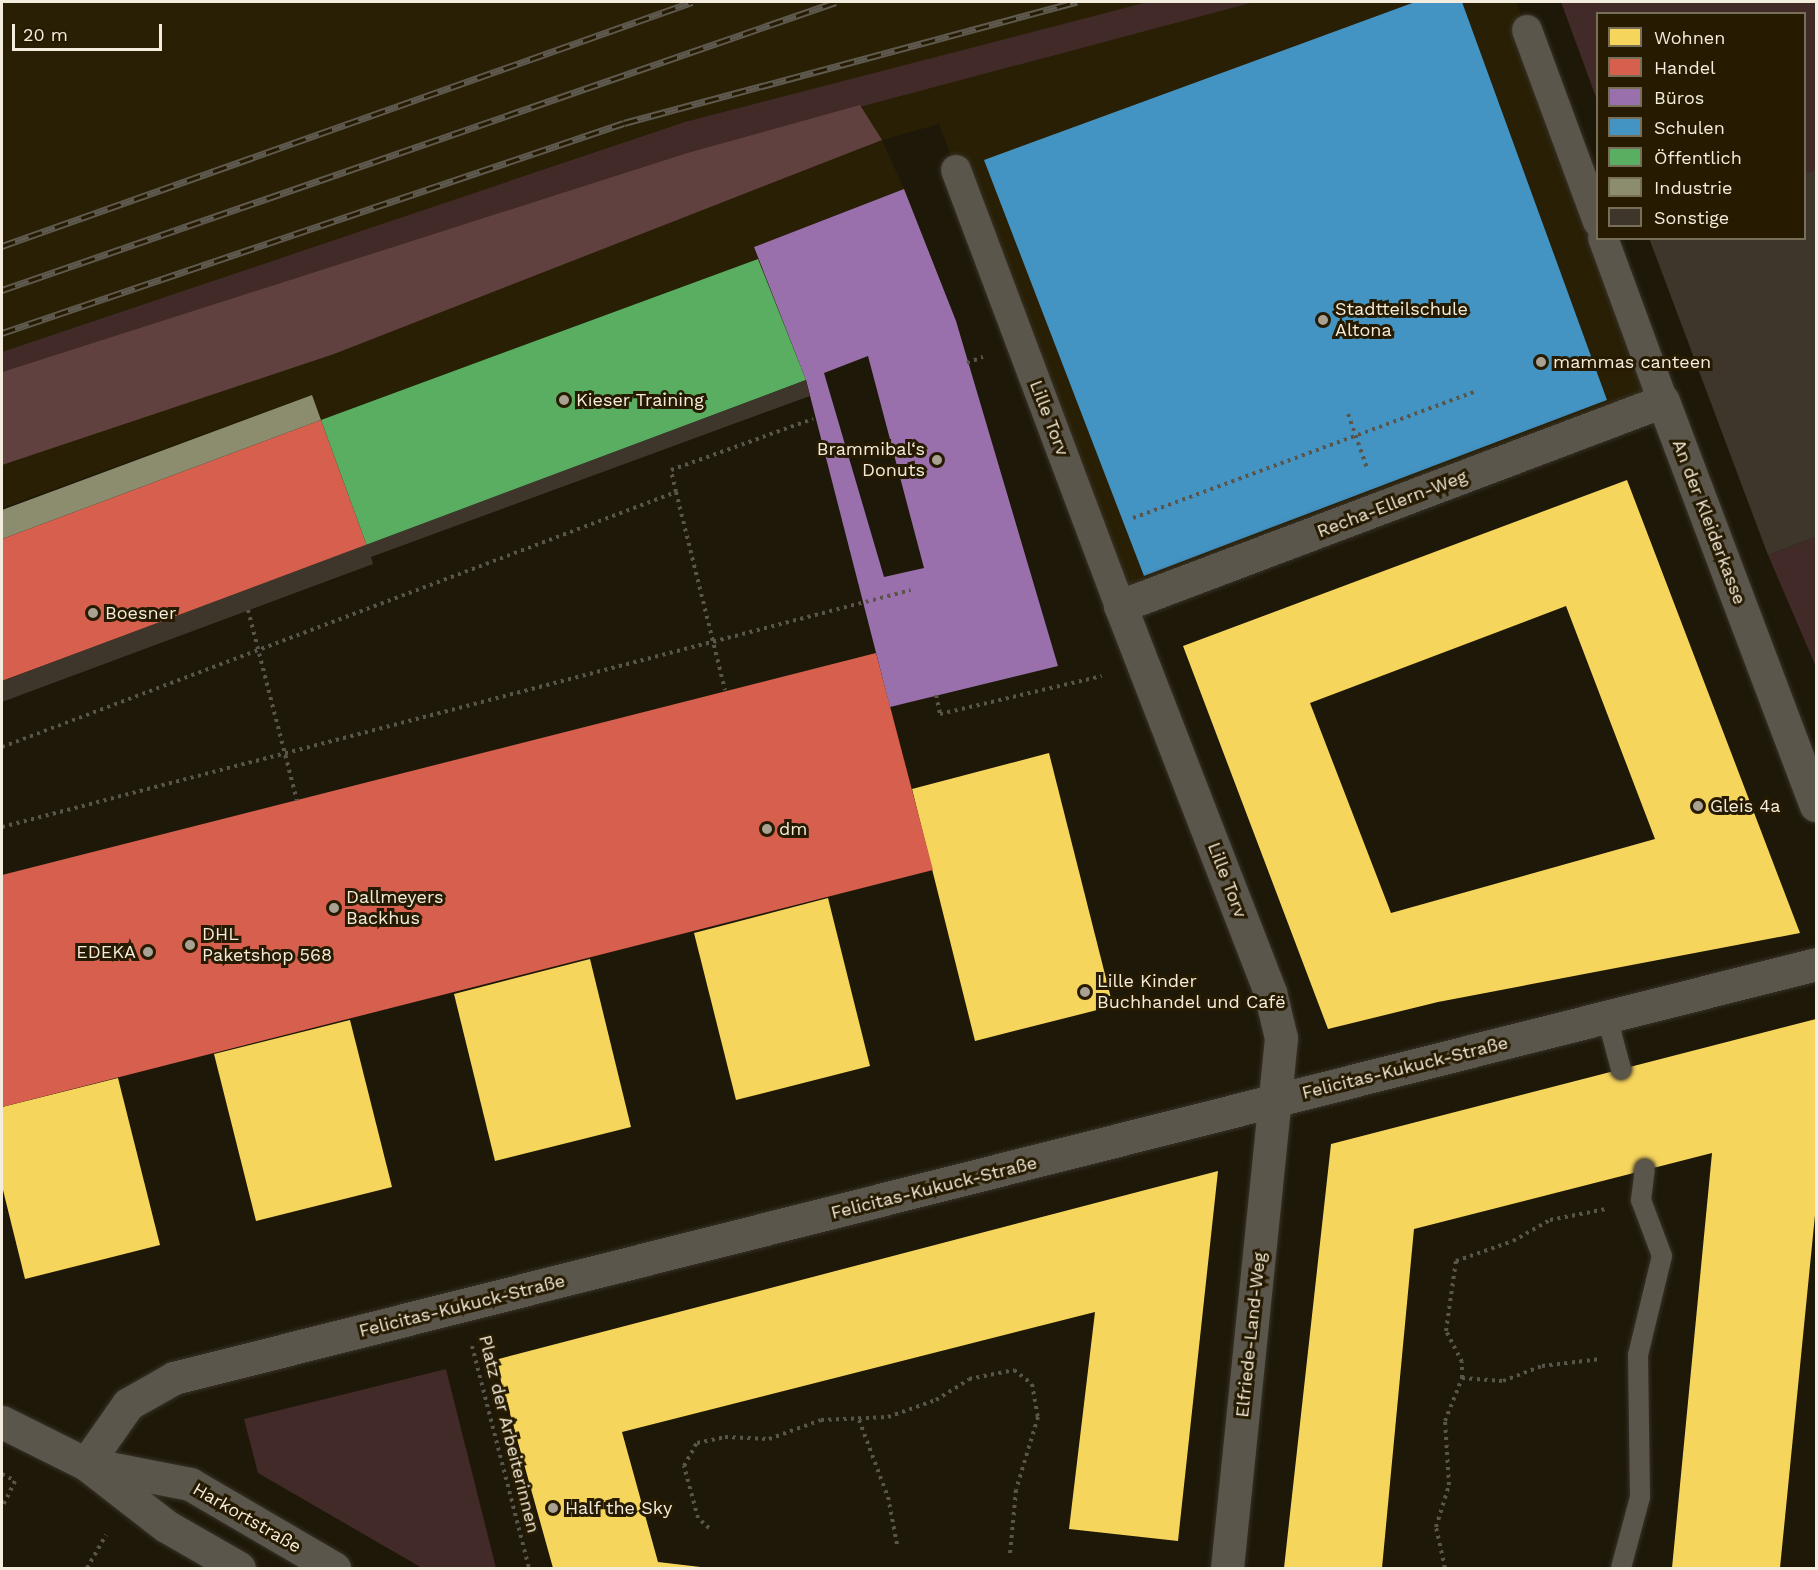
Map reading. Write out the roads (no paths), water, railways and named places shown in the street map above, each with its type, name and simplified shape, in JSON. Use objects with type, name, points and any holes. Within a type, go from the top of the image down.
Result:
[{"type":"street","points":[[1527,30],[1596,217]]},
{"type":"street","name":"Lille Torv","points":[[956,170],[1120,606],[1270,992],[1281,1038],[1276,1101]]},
{"type":"street","name":"An der Kleiderkasse","points":[[1604,240],[1816,804]]},
{"type":"street","name":"Recha-Ellern-Weg","points":[[1120,606],[1663,401]]},
{"type":"street","name":"Felicitas-Kukuck-Straße","points":[[86,1464],[115,1418],[157,1383],[1816,964]]},
{"type":"street","name":"Elfriede-Land-Weg","points":[[1227,1569],[1276,1101]]},
{"type":"street","name":"Harkortstraße","points":[[2,1422],[86,1464],[166,1526],[239,1569]]},
{"type":"street","name":"Harkortstraße","points":[[86,1464],[190,1484],[334,1569]]},
{"type":"lane","points":[[1607,1017],[1621,1069]]},
{"type":"lane","points":[[1621,1569],[1640,1497],[1638,1355],[1662,1256],[1641,1200],[1645,1169]]},
{"type":"railway","points":[[2,246],[692,2]]},
{"type":"railway","points":[[2,290],[836,2]]},
{"type":"railway","points":[[2,333],[624,123],[1077,2]]},
{"type":"place","name":"Stadtteilschule Altona","points":[[1323,320]]},
{"type":"place","name":"mammas canteen","points":[[1541,362]]},
{"type":"place","name":"Kieser Training","points":[[564,400]]},
{"type":"place","name":"Brammibal‘s Donuts","points":[[937,460]]},
{"type":"place","name":"Boesner","points":[[93,613]]},
{"type":"place","name":"Gleis 4a","points":[[1698,806]]},
{"type":"place","name":"dm","points":[[767,829]]},
{"type":"place","name":"Dallmeyers Backhus","points":[[334,908]]},
{"type":"place","name":"DHL Paketshop 568","points":[[190,945]]},
{"type":"place","name":"EDEKA","points":[[148,952]]},
{"type":"place","name":"Lille Kinder Buchhandel und Cafë","points":[[1085,992]]},
{"type":"place","name":"Half the Sky","points":[[553,1508]]}]
